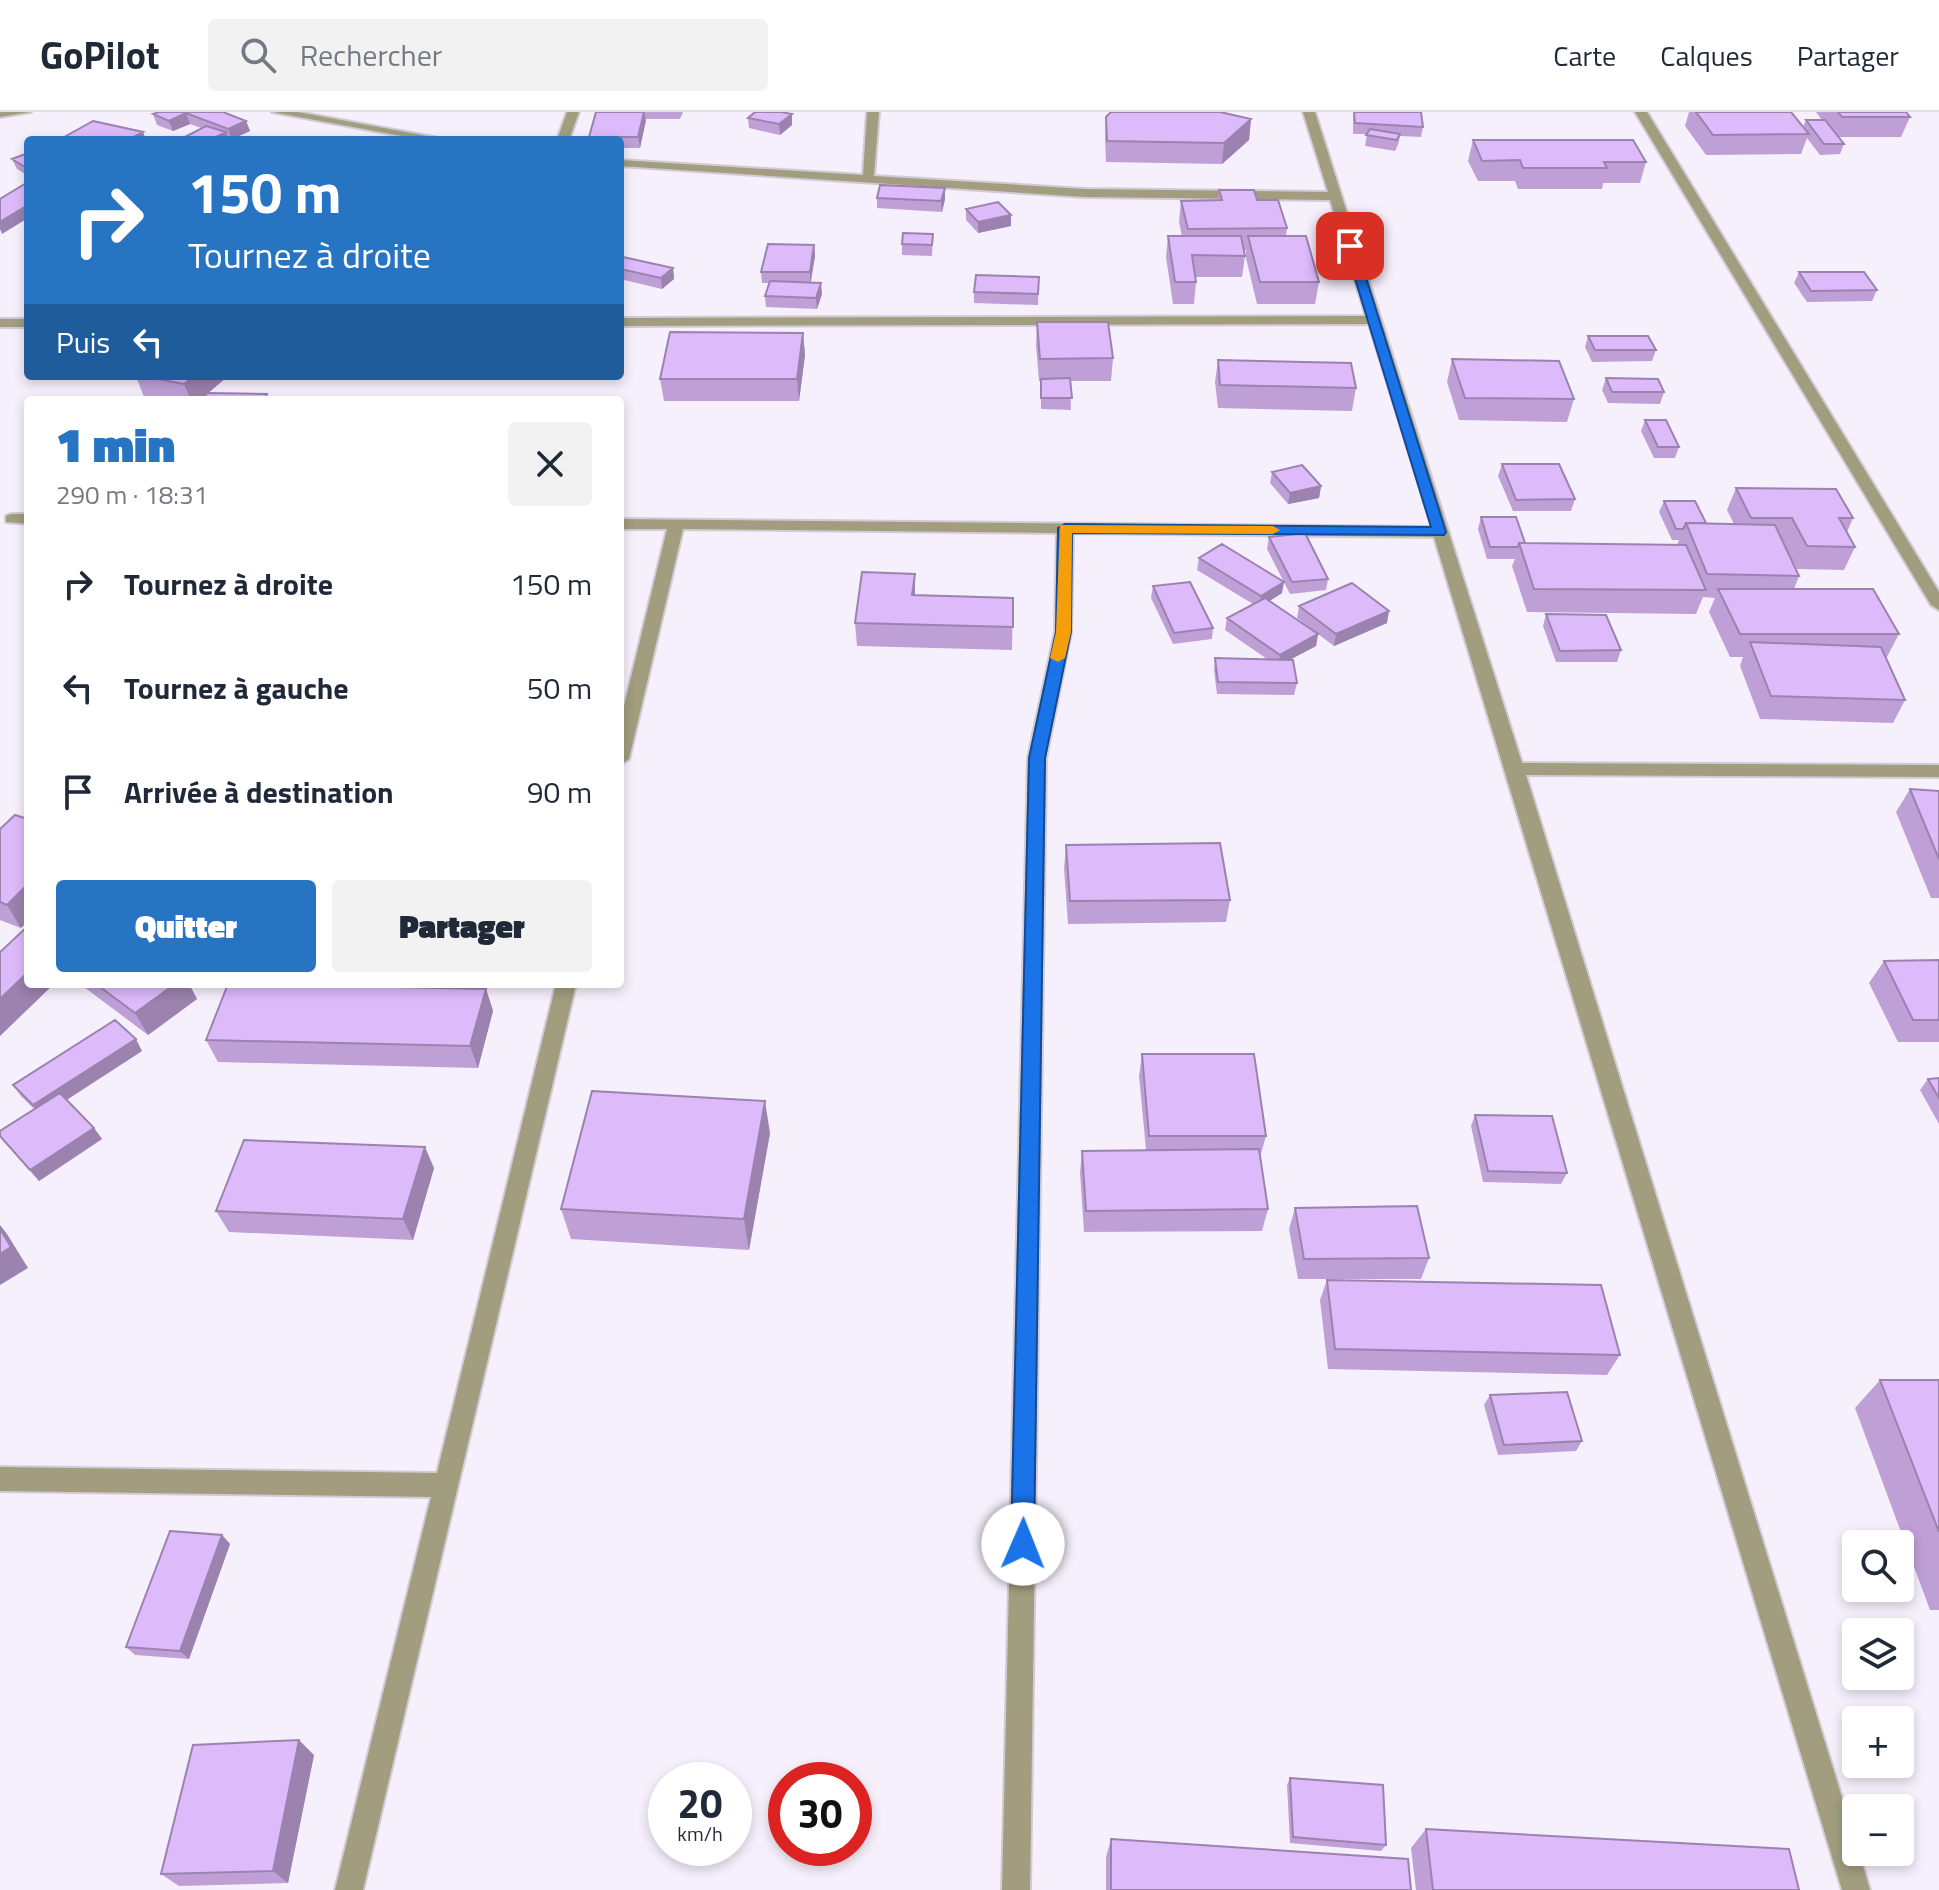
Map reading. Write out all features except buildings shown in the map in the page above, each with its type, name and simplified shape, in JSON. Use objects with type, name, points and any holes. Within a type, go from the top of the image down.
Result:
[{"type":"street","points":[[0,114],[25,112]]},
{"type":"street","points":[[278,112],[419,136]]},
{"type":"street","points":[[564,136],[573,112]]},
{"type":"street","points":[[868,181],[873,112]]},
{"type":"street","points":[[1309,112],[1515,769],[1856,1890]]},
{"type":"street","points":[[1641,112],[1939,605]]},
{"type":"street","points":[[624,163],[1085,193],[1335,196]]},
{"type":"street","points":[[624,322],[1373,320]]},
{"type":"street","points":[[0,323],[24,323]]},
{"type":"street","points":[[11,519],[24,519]]},
{"type":"street","points":[[624,524],[1439,532]]},
{"type":"street","points":[[624,742],[676,525]]},
{"type":"street","points":[[1016,1890],[1037,758],[1063,632],[1065,528]]},
{"type":"street","points":[[1515,769],[1939,771]]},
{"type":"street","points":[[349,1890],[565,988]]},
{"type":"street","points":[[0,1479],[447,1485]]},
{"type":"slow traffic","points":[[1058,658],[1063,632],[1065,528],[1273,530]]},
{"type":"route","points":[[1023,1544],[1037,758],[1063,632],[1065,528],[1439,532],[1350,246]]}]
